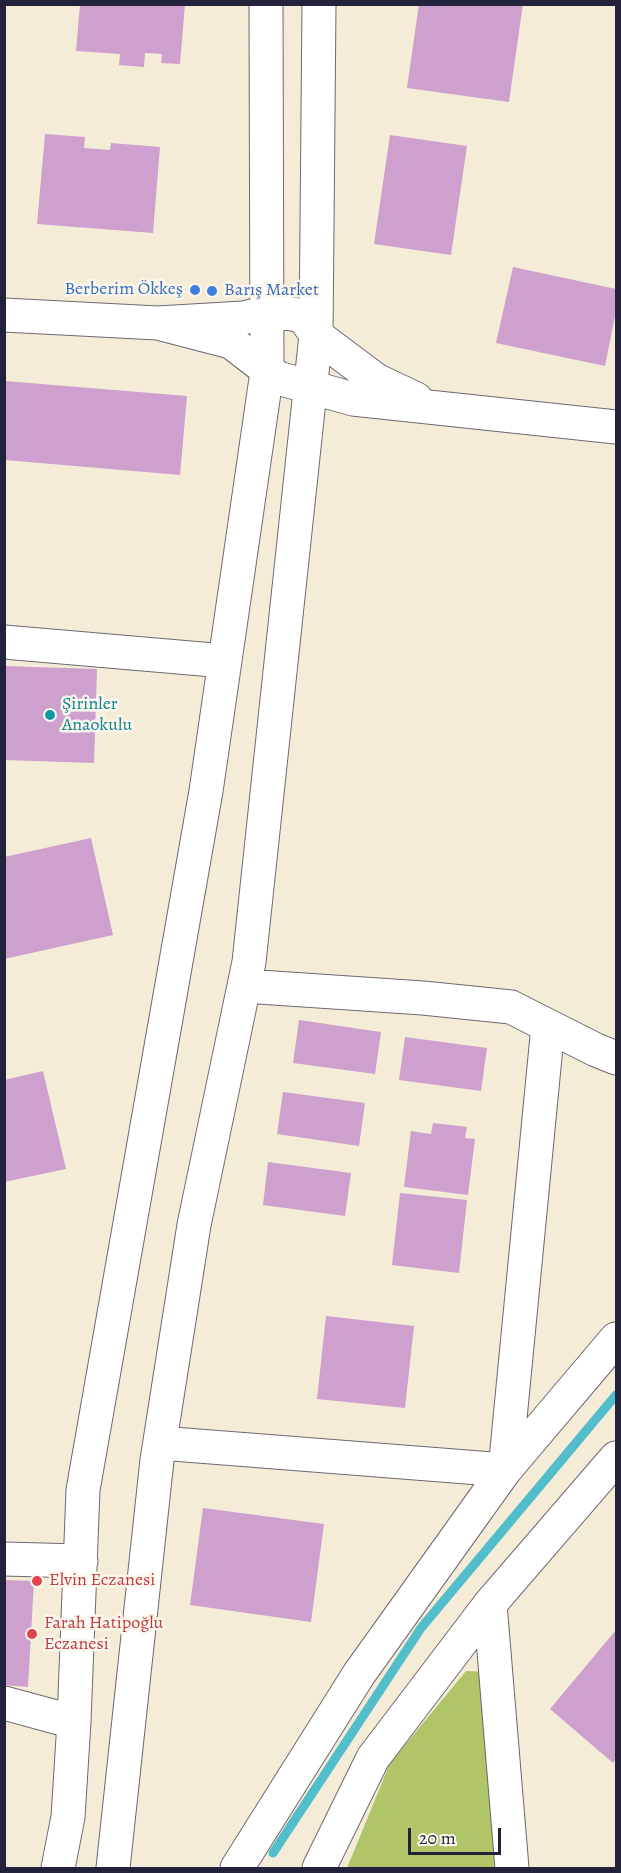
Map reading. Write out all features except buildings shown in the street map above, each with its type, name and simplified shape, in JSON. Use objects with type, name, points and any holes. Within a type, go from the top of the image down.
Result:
[{"type":"street","points":[[58,1869],[68,1816],[83,1490],[204,802],[267,372],[269,312],[266,4]]},
{"type":"street","points":[[114,1869],[160,1443],[194,1225],[249,962],[316,335],[319,4]]},
{"type":"street","points":[[4,315],[158,323],[243,318],[269,312],[304,317],[316,335],[376,380],[440,410]]},
{"type":"street","points":[[158,323],[231,342],[267,372],[278,378],[353,399],[616,428]]},
{"type":"street","points":[[4,642],[225,661]]},
{"type":"street","points":[[244,986],[511,1007],[616,1058]]},
{"type":"street","points":[[505,1470],[548,1026]]},
{"type":"street","points":[[237,1869],[359,1674],[505,1470],[616,1339]]},
{"type":"street","points":[[160,1443],[505,1470]]},
{"type":"street","points":[[319,1869],[373,1758],[490,1604],[616,1458]]},
{"type":"street","points":[[4,1559],[81,1561]]},
{"type":"street","points":[[490,1604],[512,1869]]},
{"type":"street","points":[[4,1703],[74,1722]]},
{"type":"green space","points":[[466,1671],[488,1672],[495,1868],[347,1868],[390,1763]]},
{"type":"waterway","points":[[273,1853],[421,1628],[616,1395]]},
{"type":"place","name":"Berberim Ökkeş","points":[[195,290]]},
{"type":"place","name":"Barış Market","points":[[212,291]]},
{"type":"place","name":"Şirinler Anaokulu","points":[[50,715]]},
{"type":"place","name":"Elvin Eczanesi","points":[[37,1581]]},
{"type":"place","name":"Farah Hatipoğlu Eczanesi","points":[[32,1634]]}]
